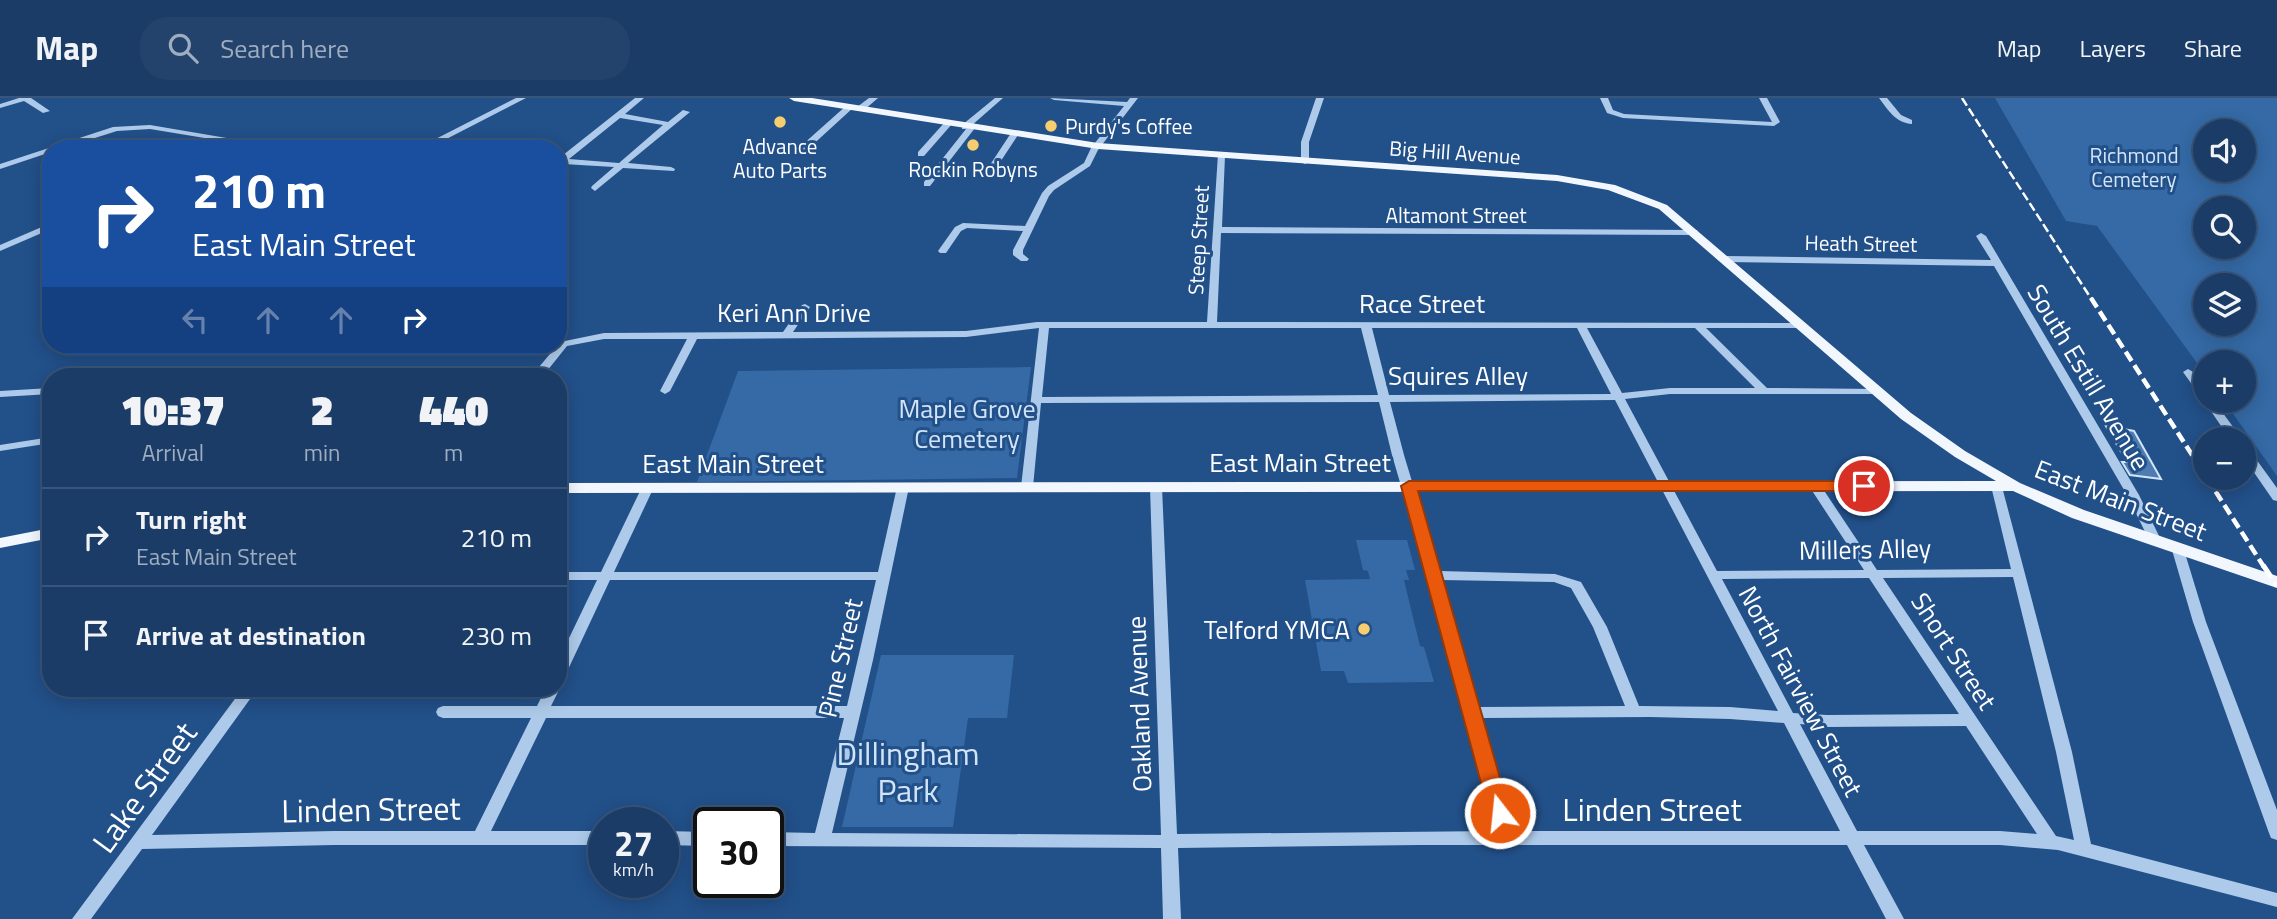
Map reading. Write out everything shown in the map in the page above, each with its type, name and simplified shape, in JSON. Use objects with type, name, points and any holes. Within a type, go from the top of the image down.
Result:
[{"type":"main road","name":"Big Hill Avenue","points":[[794,98],[1014,135],[1098,146],[1557,178],[1603,184],[1640,195],[1663,207],[1694,232],[1932,436],[2015,486]]},
{"type":"main road","name":"East Main Street","points":[[567,488],[2015,486],[2078,514],[2277,582]]},
{"type":"main road","points":[[0,543],[42,535]]},
{"type":"street","points":[[0,106],[26,98],[46,111]]},
{"type":"street","points":[[438,140],[522,98]]},
{"type":"street","points":[[567,156],[640,98]]},
{"type":"street","points":[[804,149],[855,108],[873,98]]},
{"type":"street","points":[[927,184],[968,127],[999,98]]},
{"type":"street","points":[[1054,98],[1132,101]]},
{"type":"street","points":[[1305,162],[1305,142],[1320,98]]},
{"type":"street","points":[[1604,98],[1610,111],[1623,116],[1774,124],[1776,122],[1763,98]]},
{"type":"street","points":[[1883,98],[1891,110],[1909,122]]},
{"type":"street","points":[[1024,259],[1018,253],[1049,190],[1084,166],[1132,101]]},
{"type":"street","points":[[594,188],[668,124],[686,112]]},
{"type":"street","points":[[618,115],[668,124]]},
{"type":"street","points":[[921,154],[948,124]]},
{"type":"street","points":[[80,140],[116,129],[150,127],[230,140]]},
{"type":"street","points":[[985,177],[1014,135]]},
{"type":"street","points":[[0,167],[42,152]]},
{"type":"street","name":"Steep Street","points":[[1212,326],[1222,156]]},
{"type":"street","points":[[567,162],[671,169]]},
{"type":"street","points":[[943,251],[962,226],[1028,229]]},
{"type":"street","points":[[0,248],[42,230]]},
{"type":"street","name":"Altamont Street","points":[[1217,230],[1694,232]]},
{"type":"street","name":"South Estill Avenue","points":[[1981,236],[2100,438],[2156,542]]},
{"type":"street","name":"Heath Street","points":[[1726,259],[1996,263]]},
{"type":"street","points":[[787,334],[805,307]]},
{"type":"street","name":"Race Street","points":[[1044,326],[1801,325]]},
{"type":"street","points":[[1027,487],[1044,326]]},
{"type":"street","name":"Keri Ann Drive","points":[[567,343],[580,339],[629,335],[966,334],[1009,327],[1044,326]]},
{"type":"street","points":[[1366,326],[1382,397],[1507,838]]},
{"type":"street","name":"North Fairview Street","points":[[1581,326],[1895,919]]},
{"type":"street","points":[[1699,327],[1765,392]]},
{"type":"street","points":[[665,391],[694,334]]},
{"type":"street","name":"Keri Ann Drive","points":[[541,368],[556,354]]},
{"type":"street","points":[[2188,372],[2193,379]]},
{"type":"street","name":"Squires Alley","points":[[1037,400],[1618,397],[1670,391],[1878,391]]},
{"type":"street","points":[[0,394],[42,392]]},
{"type":"street","points":[[0,448],[42,441]]},
{"type":"street","points":[[2256,467],[2277,498]]},
{"type":"street","name":"Pine Street","points":[[822,839],[903,486]]},
{"type":"street","name":"Short Street","points":[[1815,486],[2051,842]]},
{"type":"street","points":[[1997,486],[2064,752],[2084,849]]},
{"type":"street","points":[[567,658],[648,487]]},
{"type":"street","name":"Oakland Avenue","points":[[1157,487],[1172,919]]},
{"type":"street","points":[[2178,550],[2200,627],[2277,833]]},
{"type":"street","name":"Millers Alley","points":[[1712,575],[2019,573]]},
{"type":"street","points":[[1434,575],[1556,578],[1576,585],[1601,627],[1634,711]]},
{"type":"street","points":[[567,576],[884,576]]},
{"type":"street","name":"Lake Street","points":[[81,919],[244,697]]},
{"type":"street","points":[[480,837],[548,697]]},
{"type":"street","points":[[1472,713],[1634,711],[1730,713],[1788,719],[1912,722],[1970,720]]},
{"type":"street","points":[[443,712],[853,712]]},
{"type":"street","name":"Linden Street","points":[[139,842],[588,838]]},
{"type":"street","name":"Linden Street","points":[[784,839],[1170,841],[2000,838],[2051,842],[2084,849],[2277,900]]},
{"type":"green space","name":"Richmond Cemetery","points":[[1995,98],[2277,98],[2277,476],[2256,446],[2256,427],[2242,427],[2232,413],[2256,413],[2256,350],[2193,350],[2193,358],[2097,226],[2066,221]]},
{"type":"green space","name":"Maple Grove Cemetery","points":[[1031,367],[1017,478],[697,482],[738,371]]},
{"type":"green space","name":"Telford YMCA","points":[[1356,540],[1407,540],[1415,570],[1406,570],[1409,580],[1404,580],[1420,646],[1424,647],[1434,682],[1348,683],[1344,671],[1321,671],[1305,580],[1370,579],[1368,571],[1363,570]]},
{"type":"green space","name":"Dillingham Park","points":[[881,655],[1014,655],[1007,718],[968,718],[953,827],[842,827]]},
{"type":"building","points":[[2106,426],[2134,431],[2161,479],[2130,475],[2122,462],[2127,462]]},
{"type":"railway","points":[[1962,98],[2092,300]]},
{"type":"railway","points":[[2091,298],[2193,456]]},
{"type":"railway","points":[[2215,490],[2264,567]]},
{"type":"railway","points":[[2263,565],[2277,586]]},
{"type":"place","name":"Advance Auto Parts","points":[[780,122]]},
{"type":"place","name":"Purdy's Coffee","points":[[1051,126]]},
{"type":"place","name":"Rockin Robyns","points":[[973,145]]},
{"type":"place","name":"Telford YMCA","points":[[1364,629]]},
{"type":"route","points":[[1500,813],[1409,486],[1864,486]]}]
